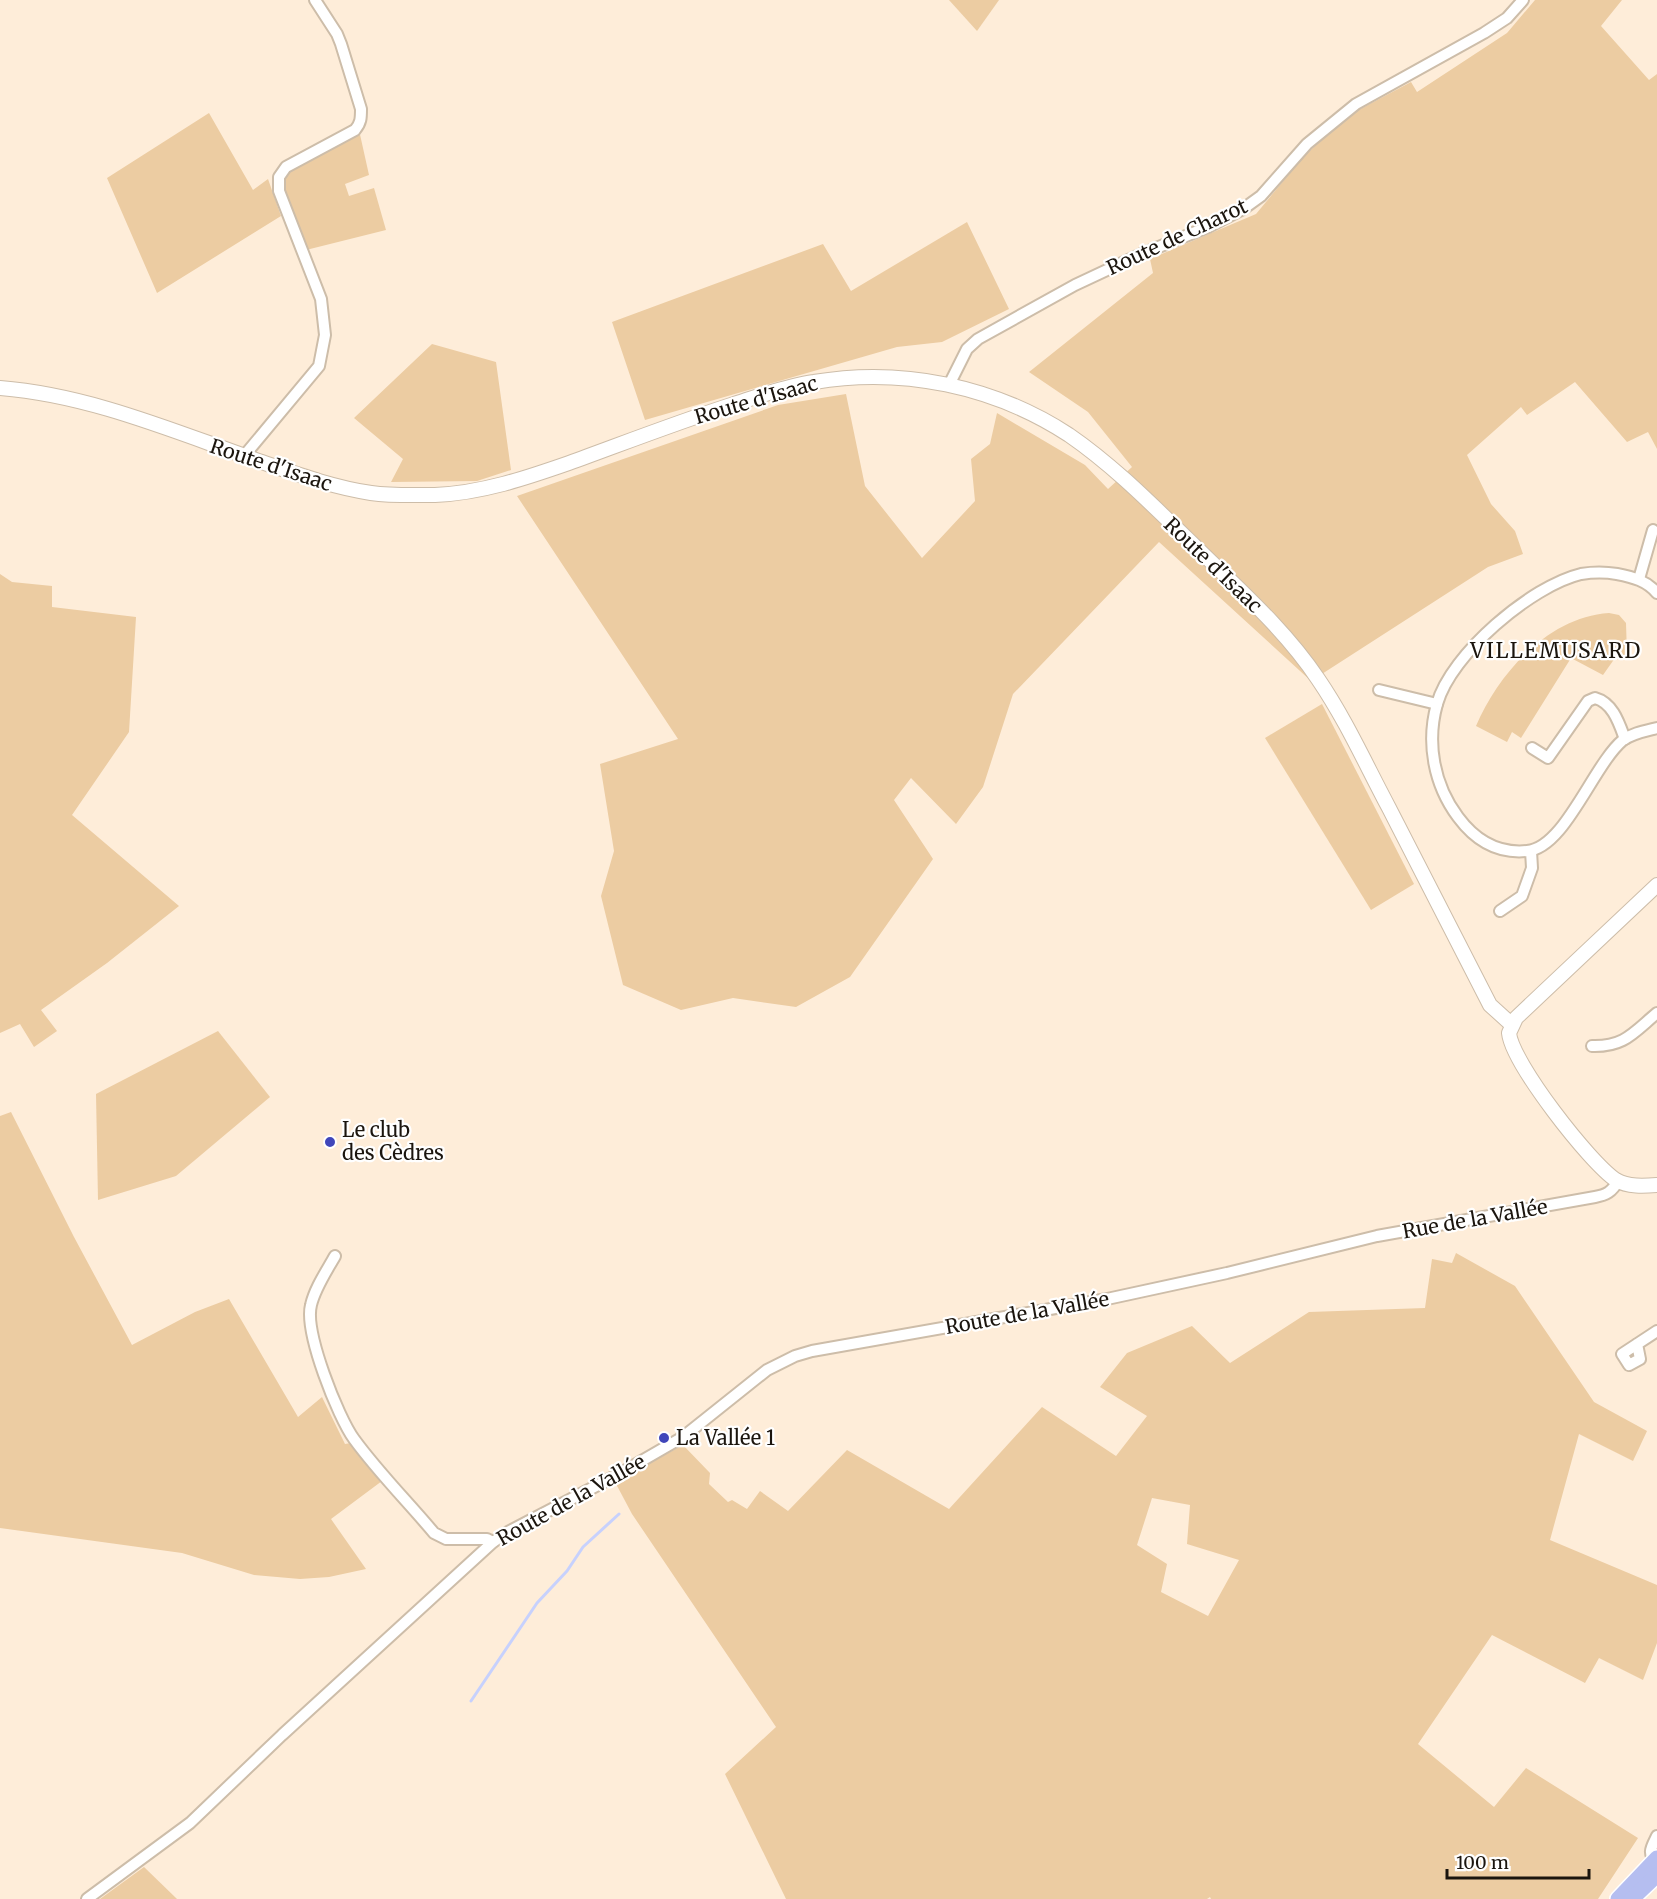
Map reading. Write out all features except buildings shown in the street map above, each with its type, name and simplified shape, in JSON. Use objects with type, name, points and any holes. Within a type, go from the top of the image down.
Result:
[{"type":"main road","points":[[1618,1899],[1656,1864]]},
{"type":"main road","points":[[1632,1899],[1656,1864]]},
{"type":"street","points":[[244,456],[319,366],[326,335],[321,299],[279,191],[279,177],[286,167],[360,125],[361,109],[341,44],[315,0]]},
{"type":"street","name":"Route de Charot","points":[[949,385],[967,349],[978,339],[1075,285],[1139,255],[1208,227],[1243,209],[1261,196],[1307,144],[1356,104],[1484,33],[1507,18],[1523,0]]},
{"type":"street","name":"Route d'Isaac","points":[[0,388],[30,391],[90,404],[311,480],[352,490],[402,495],[456,494],[521,480],[712,411],[782,388],[810,382],[862,377],[896,377],[949,385],[1008,403],[1049,423],[1089,450],[1154,507],[1253,603],[1315,673],[1352,736],[1490,1005],[1511,1024]]},
{"type":"street","points":[[1639,579],[1653,530]]},
{"type":"street","points":[[1655,588],[1639,579],[1602,572],[1581,574],[1548,588],[1496,623],[1457,667],[1437,704],[1432,747],[1441,788],[1453,810],[1468,830],[1483,843],[1497,849],[1531,851],[1548,842],[1562,827],[1608,755],[1625,739],[1638,732],[1657,728]]},
{"type":"street","points":[[1379,690],[1437,704]]},
{"type":"street","points":[[1532,748],[1548,758],[1588,701],[1595,698],[1607,704],[1625,739]]},
{"type":"street","points":[[1500,911],[1522,896],[1532,868],[1531,851]]},
{"type":"street","points":[[1657,885],[1511,1024],[1509,1033],[1513,1050],[1536,1086],[1582,1147],[1602,1168],[1618,1181],[1641,1186],[1657,1185]]},
{"type":"street","points":[[1592,1046],[1609,1047],[1619,1043],[1657,1013]]},
{"type":"street","name":"Rue de la Vallée","points":[[1326,1247],[1605,1195],[1618,1181]]},
{"type":"street","name":"Route de la Vallée","points":[[87,1899],[190,1823],[282,1735],[493,1542],[660,1452],[706,1421],[767,1371],[795,1356],[1107,1299],[1227,1273],[1326,1247]]},
{"type":"street","points":[[335,1256],[316,1291],[310,1307],[309,1322],[316,1349],[352,1437],[434,1533],[446,1539],[487,1539],[493,1542]]},
{"type":"street","points":[[1637,1344],[1657,1331]]},
{"type":"street","points":[[1656,1864],[1650,1851],[1657,1836]]},
{"type":"shaded area","points":[[949,0],[999,0],[977,31]]},
{"type":"shaded area","points":[[1535,0],[1622,0],[1601,26],[1649,80],[1657,74],[1657,449],[1648,432],[1627,442],[1575,382],[1527,415],[1521,407],[1467,455],[1491,504],[1515,531],[1523,554],[1488,567],[1311,681],[1159,542],[1013,694],[983,787],[956,824],[911,778],[894,800],[933,859],[850,977],[796,1007],[733,998],[681,1010],[623,985],[601,896],[614,851],[600,764],[678,739],[517,496],[778,405],[846,394],[865,486],[922,558],[975,501],[971,459],[990,444],[997,413],[1085,465],[1108,489],[1132,467],[1088,412],[1029,372],[1153,273],[1150,259],[1256,214],[1304,156],[1351,114],[1411,82],[1417,92],[1507,33]]},
{"type":"shaded area","points":[[209,113],[253,190],[268,179],[281,216],[157,293],[107,178]]},
{"type":"shaded area","points":[[359,130],[369,175],[345,184],[349,196],[374,188],[386,230],[306,250],[281,182],[285,173]]},
{"type":"shaded area","points":[[967,222],[1009,309],[942,342],[897,347],[645,420],[612,322],[823,244],[851,291]]},
{"type":"shaded area","points":[[432,344],[496,362],[511,470],[477,481],[391,482],[403,459],[354,418]]},
{"type":"shaded area","points":[[0,574],[12,582],[52,586],[52,607],[136,617],[129,732],[72,815],[179,906],[107,963],[41,1010],[57,1031],[34,1047],[20,1024],[0,1033]]},
{"type":"shaded area","points":[[1609,613],[1619,615],[1626,623],[1627,655],[1615,658],[1603,675],[1571,658],[1521,738],[1512,732],[1507,742],[1476,726],[1497,687],[1528,652],[1546,637],[1566,625],[1587,617]]},
{"type":"shaded area","points":[[1322,704],[1414,884],[1371,910],[1265,738]]},
{"type":"shaded area","points":[[218,1031],[270,1097],[176,1176],[98,1200],[96,1094]]},
{"type":"shaded area","points":[[11,1112],[132,1345],[195,1312],[229,1299],[298,1417],[322,1397],[345,1444],[351,1443],[382,1481],[331,1519],[366,1569],[329,1577],[300,1579],[254,1575],[182,1553],[0,1528],[0,1116]]},
{"type":"shaded area","points":[[1456,1253],[1515,1286],[1594,1402],[1647,1431],[1633,1461],[1579,1434],[1550,1540],[1657,1585],[1657,1643],[1643,1680],[1599,1658],[1585,1683],[1492,1635],[1418,1744],[1494,1807],[1526,1768],[1638,1838],[1598,1899],[1211,1899],[1210,1897],[1207,1899],[786,1899],[725,1774],[776,1727],[632,1514],[615,1482],[683,1445],[710,1473],[709,1484],[728,1502],[732,1500],[747,1509],[760,1491],[788,1511],[847,1450],[949,1509],[1042,1407],[1116,1456],[1147,1416],[1100,1387],[1127,1353],[1192,1326],[1230,1363],[1309,1312],[1425,1308],[1432,1259],[1452,1263]],"holes":[[[1152,1498],[1190,1505],[1187,1544],[1239,1560],[1208,1616],[1161,1592],[1167,1564],[1137,1545]]]},
{"type":"shaded area","points":[[144,1867],[177,1899],[100,1899]]},
{"type":"waterway","points":[[471,1701],[537,1603],[567,1571],[583,1547],[619,1514]]},
{"type":"place","name":"Le club des Cèdres","points":[[330,1142]]},
{"type":"place","name":"La Vallée 1","points":[[664,1438]]},
{"type":"district","name":"VILLEMUSARD","points":[[1556,651]]}]
